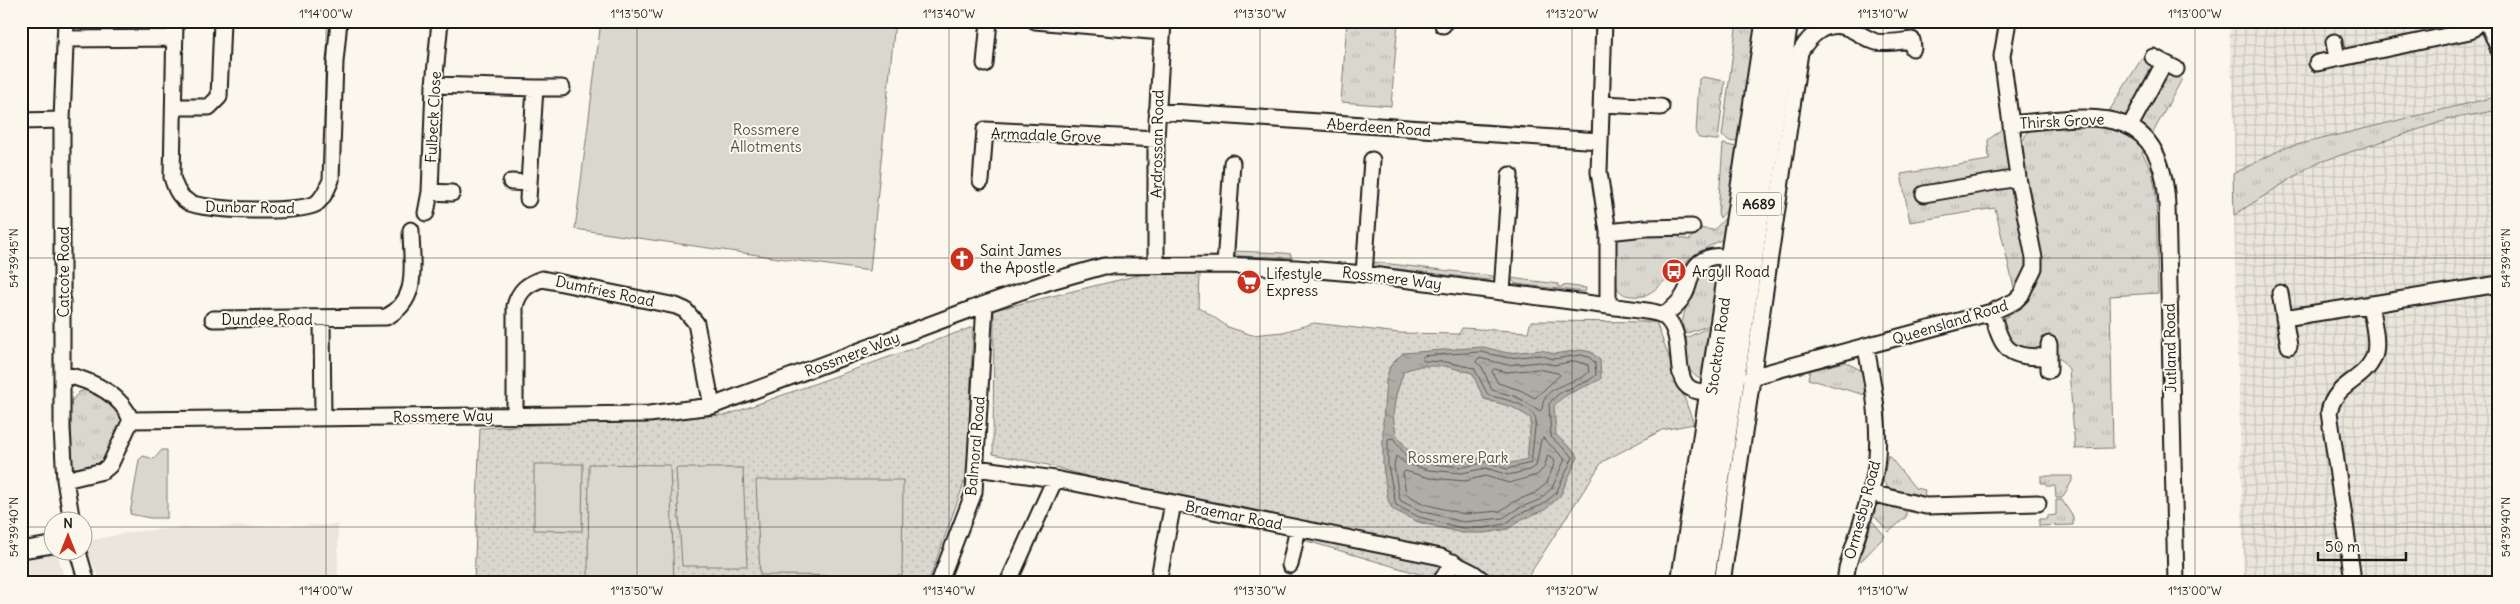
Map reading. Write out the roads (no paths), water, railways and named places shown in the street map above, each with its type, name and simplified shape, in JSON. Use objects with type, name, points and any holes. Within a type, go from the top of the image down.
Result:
[{"type":"highway","name":"Stockton Road","points":[[1682,583],[1731,258],[1774,101],[1767,21]]},
{"type":"highway","name":"Stockton Road","points":[[1703,583],[1734,433],[1732,387],[1787,21]]},
{"type":"street","name":"Catcote Road","points":[[66,21],[62,120],[62,428],[65,480],[70,512]]},
{"type":"street","name":"Dunbar Road","points":[[175,21],[172,177],[177,192],[186,201],[197,206],[298,210],[316,204],[326,194],[330,180],[335,62],[339,21]]},
{"type":"street","points":[[174,107],[209,107],[219,97],[222,21]]},
{"type":"street","name":"Fulbeck Close","points":[[426,213],[430,192],[434,85],[440,21]]},
{"type":"street","points":[[986,64],[989,21]]},
{"type":"street","points":[[1035,21],[1162,26]]},
{"type":"street","points":[[1604,21],[1603,104],[1600,141],[1601,191],[1608,232],[1608,306]]},
{"type":"street","name":"Queensland Road","points":[[1751,377],[1866,348],[1992,312],[2005,307],[2021,295],[2034,268],[2034,258],[2018,178],[2002,56],[2008,21]]},
{"type":"street","points":[[2317,63],[2470,31],[2481,21]]},
{"type":"street","points":[[2487,21],[2499,50]]},
{"type":"street","points":[[1774,101],[1800,52],[1822,24],[1848,28],[1878,42],[1912,40],[1913,48]]},
{"type":"street","name":"Ardrossan Road","points":[[1156,266],[1156,139],[1162,26]]},
{"type":"street","points":[[65,39],[174,38]]},
{"type":"street","points":[[2334,42],[2337,58]]},
{"type":"street","points":[[2130,126],[2164,63]]},
{"type":"street","points":[[434,85],[562,88]]},
{"type":"street","points":[[528,200],[535,88]]},
{"type":"street","name":"Stockton Road","points":[[1722,583],[1734,433],[1751,377],[1774,101]]},
{"type":"street","points":[[1603,104],[1661,107]]},
{"type":"street","name":"Aberdeen Road","points":[[1157,111],[1600,141]]},
{"type":"street","name":"Thirsk Grove","points":[[2011,124],[2101,117],[2130,126]]},
{"type":"street","points":[[21,121],[62,120]]},
{"type":"street","name":"Jutland Road","points":[[2130,126],[2156,153],[2162,165],[2166,184],[2176,583]]},
{"type":"street","name":"Armadale Grove","points":[[981,181],[985,130],[1156,139]]},
{"type":"street","points":[[1364,274],[1372,160]]},
{"type":"street","points":[[1225,265],[1232,163]]},
{"type":"street","points":[[1502,292],[1510,175]]},
{"type":"street","points":[[1924,194],[2018,178]]},
{"type":"street","points":[[511,182],[529,183]]},
{"type":"street","points":[[430,192],[452,194]]},
{"type":"street","points":[[1608,232],[1645,228],[1692,227]]},
{"type":"street","name":"Dundee Road","points":[[213,319],[386,317],[399,309],[411,291],[411,230]]},
{"type":"street","points":[[1732,387],[1711,392],[1697,392],[1688,386],[1681,376],[1676,332],[1664,315],[1677,305],[1685,294],[1697,265],[1710,256],[1731,258],[1749,270]]},
{"type":"street","name":"Rossmere Way","points":[[131,420],[649,414],[712,406],[1051,280],[1104,266],[1225,265],[1296,268],[1364,274],[1664,315]]},
{"type":"street","name":"Dumfries Road","points":[[515,416],[515,306],[520,292],[526,285],[542,279],[676,306],[685,310],[696,324],[712,406]]},
{"type":"street","points":[[2284,318],[2499,284]]},
{"type":"street","points":[[2280,293],[2289,346]]},
{"type":"street","name":"Balmoral Road","points":[[939,583],[974,492],[985,304]]},
{"type":"street","points":[[2352,573],[2329,412],[2331,400],[2374,359],[2375,346],[2370,304]]},
{"type":"street","points":[[1992,312],[2004,347],[2014,354],[2049,357]]},
{"type":"street","name":"Dundee Road","points":[[322,319],[323,418]]},
{"type":"street","name":"Ormesby Road","points":[[1845,583],[1847,568],[1875,473],[1878,436],[1866,348]]},
{"type":"street","points":[[63,374],[86,380],[99,386],[127,411],[131,420],[110,465],[103,471],[65,480]]},
{"type":"street","name":"Braemar Road","points":[[976,468],[1055,479],[1441,557],[1474,573],[1486,583]]},
{"type":"street","points":[[1008,583],[1055,479]]},
{"type":"street","points":[[1870,493],[1926,506],[2038,503]]},
{"type":"street","points":[[1158,583],[1173,503]]},
{"type":"street","points":[[1290,565],[1298,528]]},
{"type":"street","points":[[21,550],[42,546]]},
{"type":"street","points":[[81,562],[87,583]]},
{"type":"street","points":[[1440,583],[1453,562]]},
{"type":"water","points":[[1483,347],[1508,353],[1542,350],[1553,354],[1581,350],[1591,352],[1600,360],[1601,379],[1570,393],[1554,406],[1556,435],[1578,457],[1560,496],[1545,510],[1522,519],[1508,529],[1485,533],[1462,533],[1418,522],[1392,509],[1388,500],[1383,466],[1386,380],[1390,366],[1403,353]],"holes":[[[1419,366],[1445,366],[1472,373],[1484,399],[1512,407],[1531,418],[1527,459],[1507,464],[1486,457],[1464,462],[1431,459],[1409,452],[1396,434],[1393,415],[1396,395],[1404,371]]]},
{"type":"place","name":"Saint James the Apostle","points":[[962,259]]},
{"type":"place","name":"Argyll Road","points":[[1674,271]]},
{"type":"place","name":"Lifestyle Express","points":[[1249,282]]},
{"type":"park label","name":"Rossmere Allotments","points":[[766,138]]},
{"type":"park label","name":"Rossmere Park","points":[[1458,457]]}]
